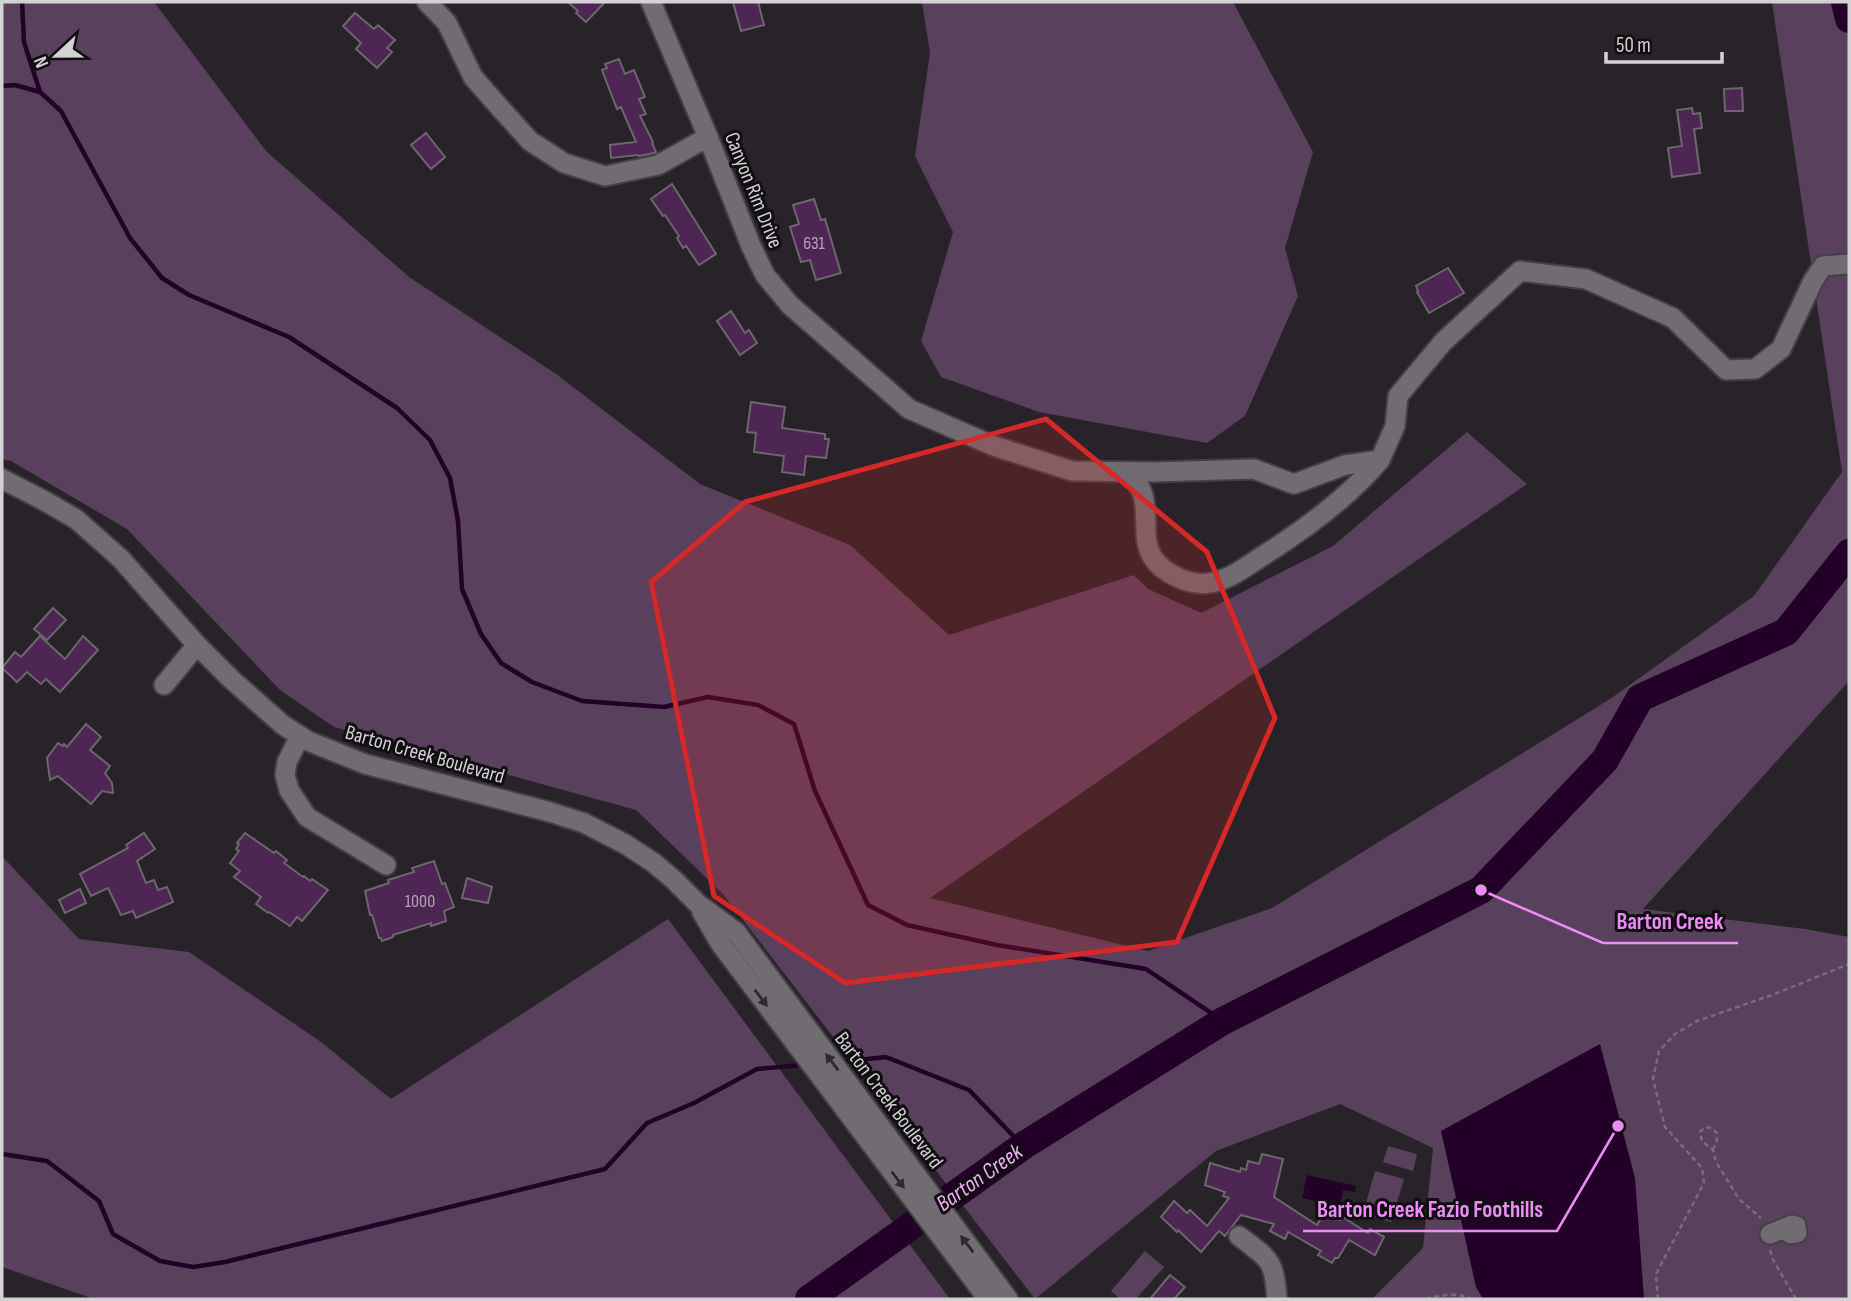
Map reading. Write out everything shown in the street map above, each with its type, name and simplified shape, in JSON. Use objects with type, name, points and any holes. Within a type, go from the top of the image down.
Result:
[{"type":"street","points":[[427,2],[447,23],[473,76],[492,100],[530,141],[565,163],[605,176],[658,165],[708,137]]},
{"type":"street","name":"Canyon Rim Drive","points":[[651,2],[765,275],[790,305],[909,409],[994,446],[1072,471],[1254,469],[1294,484],[1345,465],[1380,460]]},
{"type":"street","points":[[1131,472],[1143,494],[1148,547],[1154,559],[1186,582],[1206,584],[1228,578],[1294,536],[1363,481],[1380,460],[1395,426],[1398,396],[1443,342],[1520,271],[1586,279],[1673,318],[1726,370],[1755,369],[1781,349],[1813,281],[1823,266],[1849,264]]},
{"type":"street","name":"Barton Creek Boulevard","points":[[2,480],[76,519],[121,559],[197,645],[252,699],[300,736],[365,764],[584,823],[625,844],[654,863],[698,904],[728,938],[1008,1299]]},
{"type":"street","points":[[164,685],[197,645]]},
{"type":"street","points":[[300,736],[287,762],[285,775],[289,790],[307,817],[386,865]]},
{"type":"street","name":"Barton Creek Boulevard","points":[[728,938],[988,1299]]},
{"type":"street","points":[[1239,1236],[1268,1258],[1275,1274],[1277,1299]]},
{"type":"path","points":[[1658,1299],[1656,1274],[1704,1183],[1702,1168],[1665,1127],[1653,1080],[1659,1051],[1675,1034],[1697,1021],[1849,964]]},
{"type":"path","points":[[1705,1127],[1712,1128],[1717,1133],[1713,1150],[1702,1141],[1700,1132],[1705,1127]]},
{"type":"path","points":[[1426,1299],[1435,1296],[1466,1296],[1471,1299]]},
{"type":"highlighted area","points":[[1046,419],[1207,552],[1275,718],[1177,942],[845,983],[714,896],[651,582],[745,502]]},
{"type":"shaded area","points":[[2,2],[154,2],[266,151],[409,277],[556,374],[700,484],[850,545],[949,635],[1134,575],[1148,589],[1201,613],[1333,546],[1467,432],[1527,484],[930,898],[1148,951],[1272,908],[1610,699],[1754,596],[1842,472],[1772,2],[1849,2],[1849,681],[1643,909],[1849,937],[1849,1299],[1372,1299],[1423,1248],[1433,1148],[1340,1104],[1216,1151],[1035,1299],[723,894],[636,810],[334,727],[280,690],[127,529],[11,461],[2,459]]},
{"type":"shaded area","points":[[922,2],[1233,2],[1313,152],[1285,248],[1298,296],[1245,416],[1207,443],[1039,412],[941,377],[921,341],[953,232],[915,156],[930,53]]},
{"type":"shaded area","points":[[2,856],[79,939],[189,952],[321,1042],[391,1099],[668,919],[950,1299],[94,1299],[2,1267]]},
{"type":"shaded area","points":[[1600,1044],[1635,1178],[1644,1299],[1483,1299],[1476,1287],[1441,1131]]},
{"type":"shaded area","points":[[1388,1146],[1417,1154],[1413,1171],[1383,1162]]},
{"type":"shaded area","points":[[1375,1171],[1404,1179],[1391,1222],[1363,1214]]},
{"type":"shaded area","points":[[1307,1175],[1356,1186],[1355,1192],[1343,1190],[1340,1206],[1302,1198]]},
{"type":"shaded area","points":[[1145,1251],[1164,1267],[1136,1299],[1120,1299],[1111,1291]]},
{"type":"building","points":[[568,2],[605,2],[586,22]]},
{"type":"building","points":[[733,2],[758,2],[764,25],[741,31]]},
{"type":"building","points":[[355,13],[374,29],[378,25],[395,40],[387,48],[392,52],[377,68],[356,49],[361,43],[343,26]]},
{"type":"building","points":[[619,59],[625,74],[634,70],[645,97],[639,99],[646,114],[640,116],[653,142],[654,153],[611,158],[610,145],[636,142],[621,107],[617,109],[602,70],[607,68],[605,64]]},
{"type":"building","points":[[1742,88],[1743,111],[1725,111],[1724,89]]},
{"type":"building","points":[[1692,108],[1693,114],[1700,113],[1702,128],[1694,129],[1700,173],[1672,177],[1668,148],[1682,146],[1677,110]]},
{"type":"building","points":[[426,133],[445,157],[431,169],[411,145]]},
{"type":"building","points":[[672,184],[716,254],[699,265],[686,246],[683,248],[677,238],[679,236],[651,199]]},
{"type":"building","points":[[814,199],[821,220],[825,219],[841,273],[816,280],[810,260],[801,262],[790,227],[799,224],[793,205]]},
{"type":"building","points":[[1448,268],[1464,293],[1429,313],[1416,286]]},
{"type":"building","points":[[731,311],[745,333],[749,330],[757,343],[740,355],[717,321]]},
{"type":"building","points":[[751,402],[785,407],[782,428],[825,434],[825,439],[829,439],[826,458],[806,456],[804,475],[782,472],[784,456],[754,452],[756,433],[747,432]]},
{"type":"building","points":[[53,608],[66,620],[47,640],[34,629]]},
{"type":"building","points":[[40,636],[65,659],[83,636],[98,650],[60,692],[46,679],[41,684],[27,672],[17,682],[2,668],[15,652],[21,657]]},
{"type":"building","points":[[86,724],[101,737],[90,750],[110,766],[105,773],[112,783],[113,793],[102,791],[91,804],[58,776],[50,780],[47,758],[58,743],[67,747]]},
{"type":"building","points":[[144,833],[155,849],[137,861],[146,883],[154,880],[158,890],[167,887],[173,902],[136,918],[133,911],[121,915],[108,888],[91,896],[80,874],[128,848],[126,845]]},
{"type":"building","points":[[245,833],[274,853],[276,851],[287,860],[284,863],[303,877],[310,881],[312,879],[328,890],[302,921],[297,917],[290,926],[268,913],[256,904],[261,897],[234,877],[240,871],[230,863],[239,851],[236,849],[239,844],[237,843]]},
{"type":"building","points":[[434,861],[454,907],[444,911],[446,921],[431,926],[431,923],[382,941],[370,915],[365,891],[414,872],[412,868]]},
{"type":"building","points":[[467,878],[492,887],[488,903],[462,898]]},
{"type":"building","points":[[80,889],[86,903],[65,913],[59,900]]},
{"type":"building","points":[[1262,1154],[1283,1159],[1274,1197],[1317,1225],[1325,1211],[1340,1220],[1341,1216],[1368,1233],[1370,1229],[1384,1237],[1375,1255],[1349,1240],[1332,1263],[1318,1255],[1321,1251],[1288,1232],[1285,1239],[1270,1231],[1274,1224],[1241,1215],[1225,1236],[1219,1231],[1201,1252],[1161,1217],[1174,1201],[1187,1213],[1190,1210],[1207,1226],[1229,1198],[1223,1196],[1225,1192],[1205,1185],[1210,1163],[1240,1172],[1241,1168],[1246,1170],[1248,1161],[1259,1164]]},
{"type":"building","points":[[1170,1275],[1185,1287],[1174,1299],[1150,1299]]},
{"type":"waterway","points":[[22,2],[24,42],[40,92]]},
{"type":"waterway","name":"Barton Creek","points":[[1845,2],[1849,19]]},
{"type":"waterway","points":[[2,86],[15,85],[40,92],[61,111],[130,238],[162,278],[189,295],[289,337],[397,408],[430,440],[450,478],[458,521],[462,589],[481,634],[501,663],[532,682],[582,701],[664,707],[708,697],[758,705],[794,724],[815,791],[868,905],[907,925],[997,945],[1146,969],[1223,1021]]},
{"type":"waterway","name":"Barton Creek","points":[[809,1299],[1023,1146],[1223,1021],[1481,890],[1605,760],[1640,698],[1786,632],[1849,553]]},
{"type":"waterway","points":[[838,1062],[886,1057],[969,1090],[1023,1146]]},
{"type":"waterway","points":[[2,1154],[47,1161],[99,1201],[113,1234],[160,1261],[193,1267],[225,1262],[605,1169],[647,1123],[694,1103],[757,1069],[804,1065]]},
{"type":"place","name":"Barton Creek","points":[[1481,890]]},
{"type":"place","name":"Barton Creek Fazio Foothills","points":[[1618,1126]]}]
